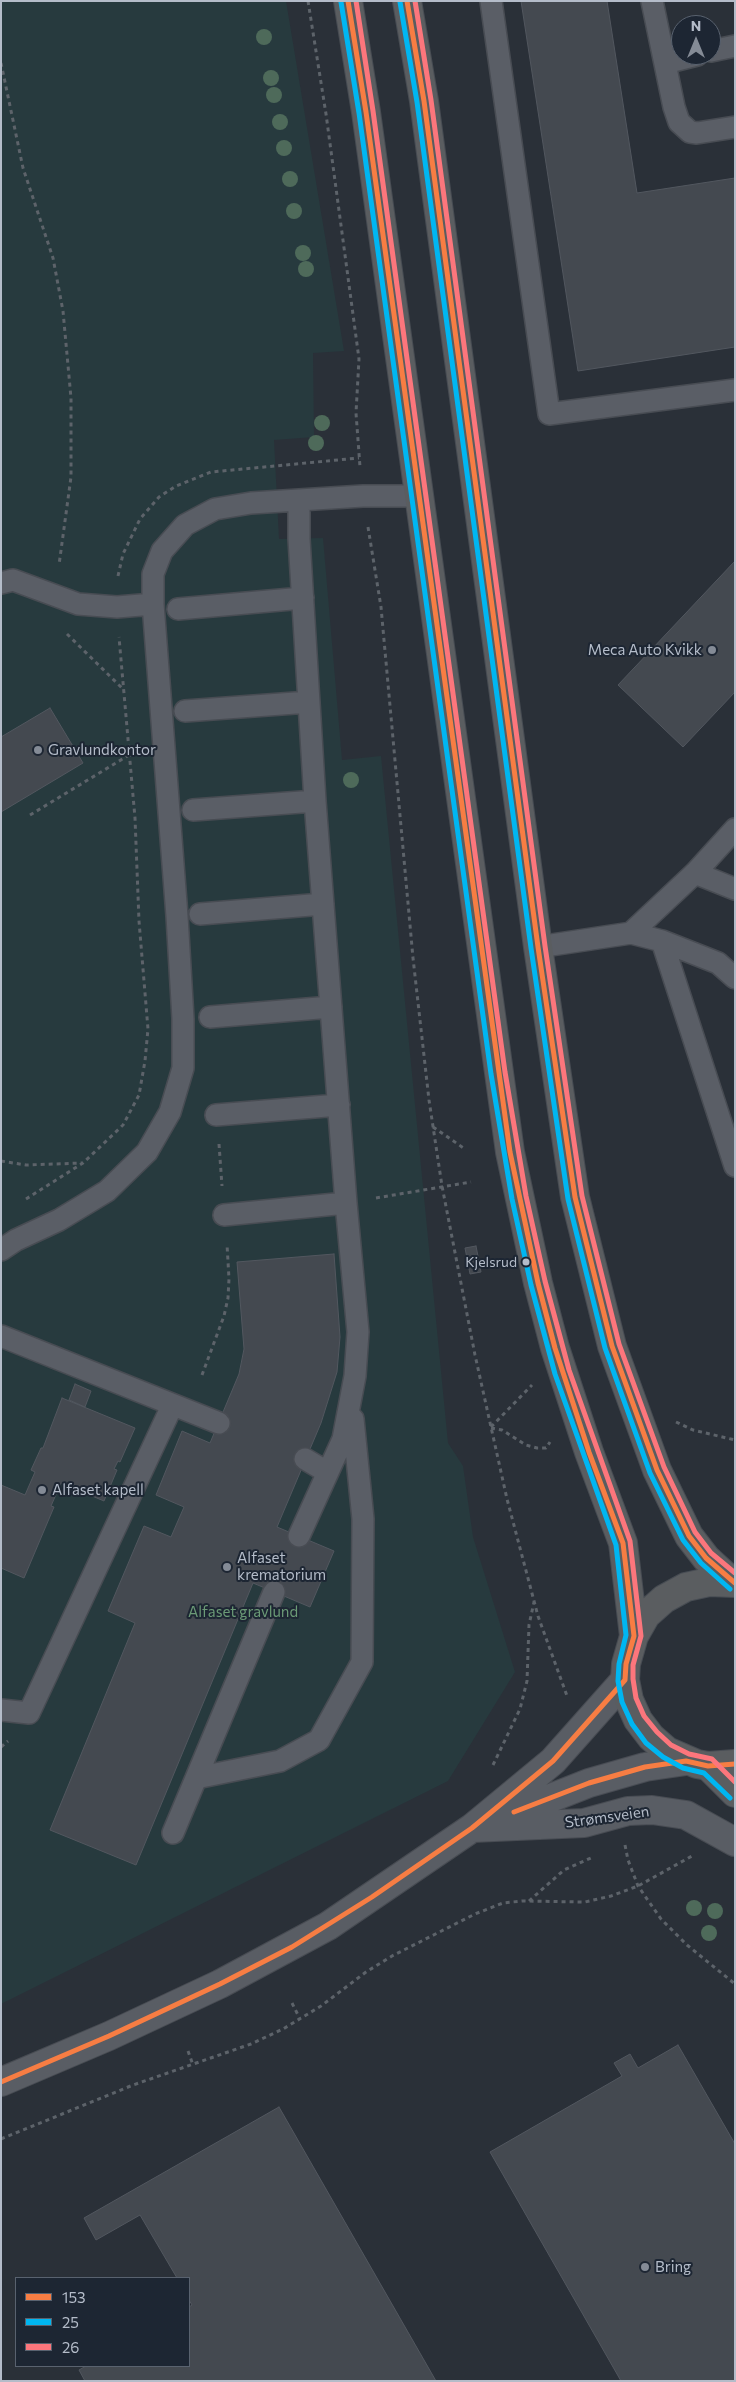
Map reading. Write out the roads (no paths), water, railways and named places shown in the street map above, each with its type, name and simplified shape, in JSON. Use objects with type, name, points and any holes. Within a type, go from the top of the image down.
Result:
[{"type":"highway","points":[[348,1],[366,112],[510,1152],[538,1283],[555,1348],[589,1452],[623,1543],[634,1636]]},
{"type":"highway","points":[[407,1],[424,101],[538,947],[575,1196],[614,1354],[657,1470],[674,1509],[689,1536],[706,1558],[734,1583]]},
{"type":"highway","points":[[734,1583],[709,1582],[686,1587],[664,1598],[646,1615],[634,1636],[626,1664],[625,1680],[629,1700],[638,1720],[650,1737],[667,1751],[697,1763],[735,1793]]},
{"type":"highway","points":[[697,1763],[735,1764]]},
{"type":"main road","name":"Strømsveien","points":[[1,2082],[109,2036],[220,1984],[292,1947],[372,1898],[472,1828],[553,1761],[625,1680]]},
{"type":"main road","name":"Strømsveien","points":[[472,1828],[589,1782],[645,1768],[697,1763]]},
{"type":"main road","name":"Strømsveien","points":[[472,1828],[584,1823],[628,1811],[652,1810],[686,1815],[735,1842]]},
{"type":"lane","points":[[491,1],[549,414],[735,390]]},
{"type":"lane","points":[[652,1],[674,107],[679,122],[690,132],[697,133],[735,127]]},
{"type":"lane","points":[[721,50],[735,46]]},
{"type":"lane","points":[[665,63],[671,62]]},
{"type":"lane","points":[[1,1250],[16,1240],[59,1220],[107,1191],[147,1152],[170,1112],[183,1068],[183,1019],[177,916],[153,604],[153,574],[162,552],[185,525],[215,509],[250,503],[363,496],[418,496]]},
{"type":"lane","points":[[299,501],[315,802],[346,1203],[358,1332],[343,1439],[299,1536]]},
{"type":"lane","points":[[1,583],[14,580],[78,604],[98,607],[153,604]]},
{"type":"lane","points":[[178,609],[303,598]]},
{"type":"lane","points":[[185,711],[310,702]]},
{"type":"lane","points":[[194,810],[315,802]]},
{"type":"lane","points":[[631,933],[695,873],[735,829]]},
{"type":"lane","points":[[695,873],[735,889]]},
{"type":"lane","points":[[200,914],[323,904]]},
{"type":"lane","points":[[538,947],[631,933],[662,941],[718,964],[735,978]]},
{"type":"lane","points":[[662,941],[735,1166]]},
{"type":"lane","points":[[210,1017],[331,1008]]},
{"type":"lane","points":[[216,1115],[339,1105]]},
{"type":"lane","points":[[224,1215],[346,1203]]},
{"type":"lane","points":[[1,1336],[172,1406],[219,1423]]},
{"type":"lane","points":[[196,1778],[280,1761],[319,1740],[362,1662],[363,1519],[350,1399]]},
{"type":"lane","points":[[1,1710],[29,1714],[172,1406]]},
{"type":"lane","points":[[305,1459],[327,1472]]},
{"type":"lane","points":[[173,1833],[274,1592]]},
{"type":"place","name":"Meca Auto Kvikk","points":[[712,650]]},
{"type":"place","name":"Gravlundkontor","points":[[38,750]]},
{"type":"place","name":"Kjelsrud","points":[[526,1262]]},
{"type":"place","name":"Alfaset kapell","points":[[42,1490]]},
{"type":"place","name":"Alfaset krematorium","points":[[227,1567]]},
{"type":"place","name":"Bring","points":[[645,2267]]},
{"type":"park label","name":"Alfaset gravlund","points":[[243,1612]]}]
